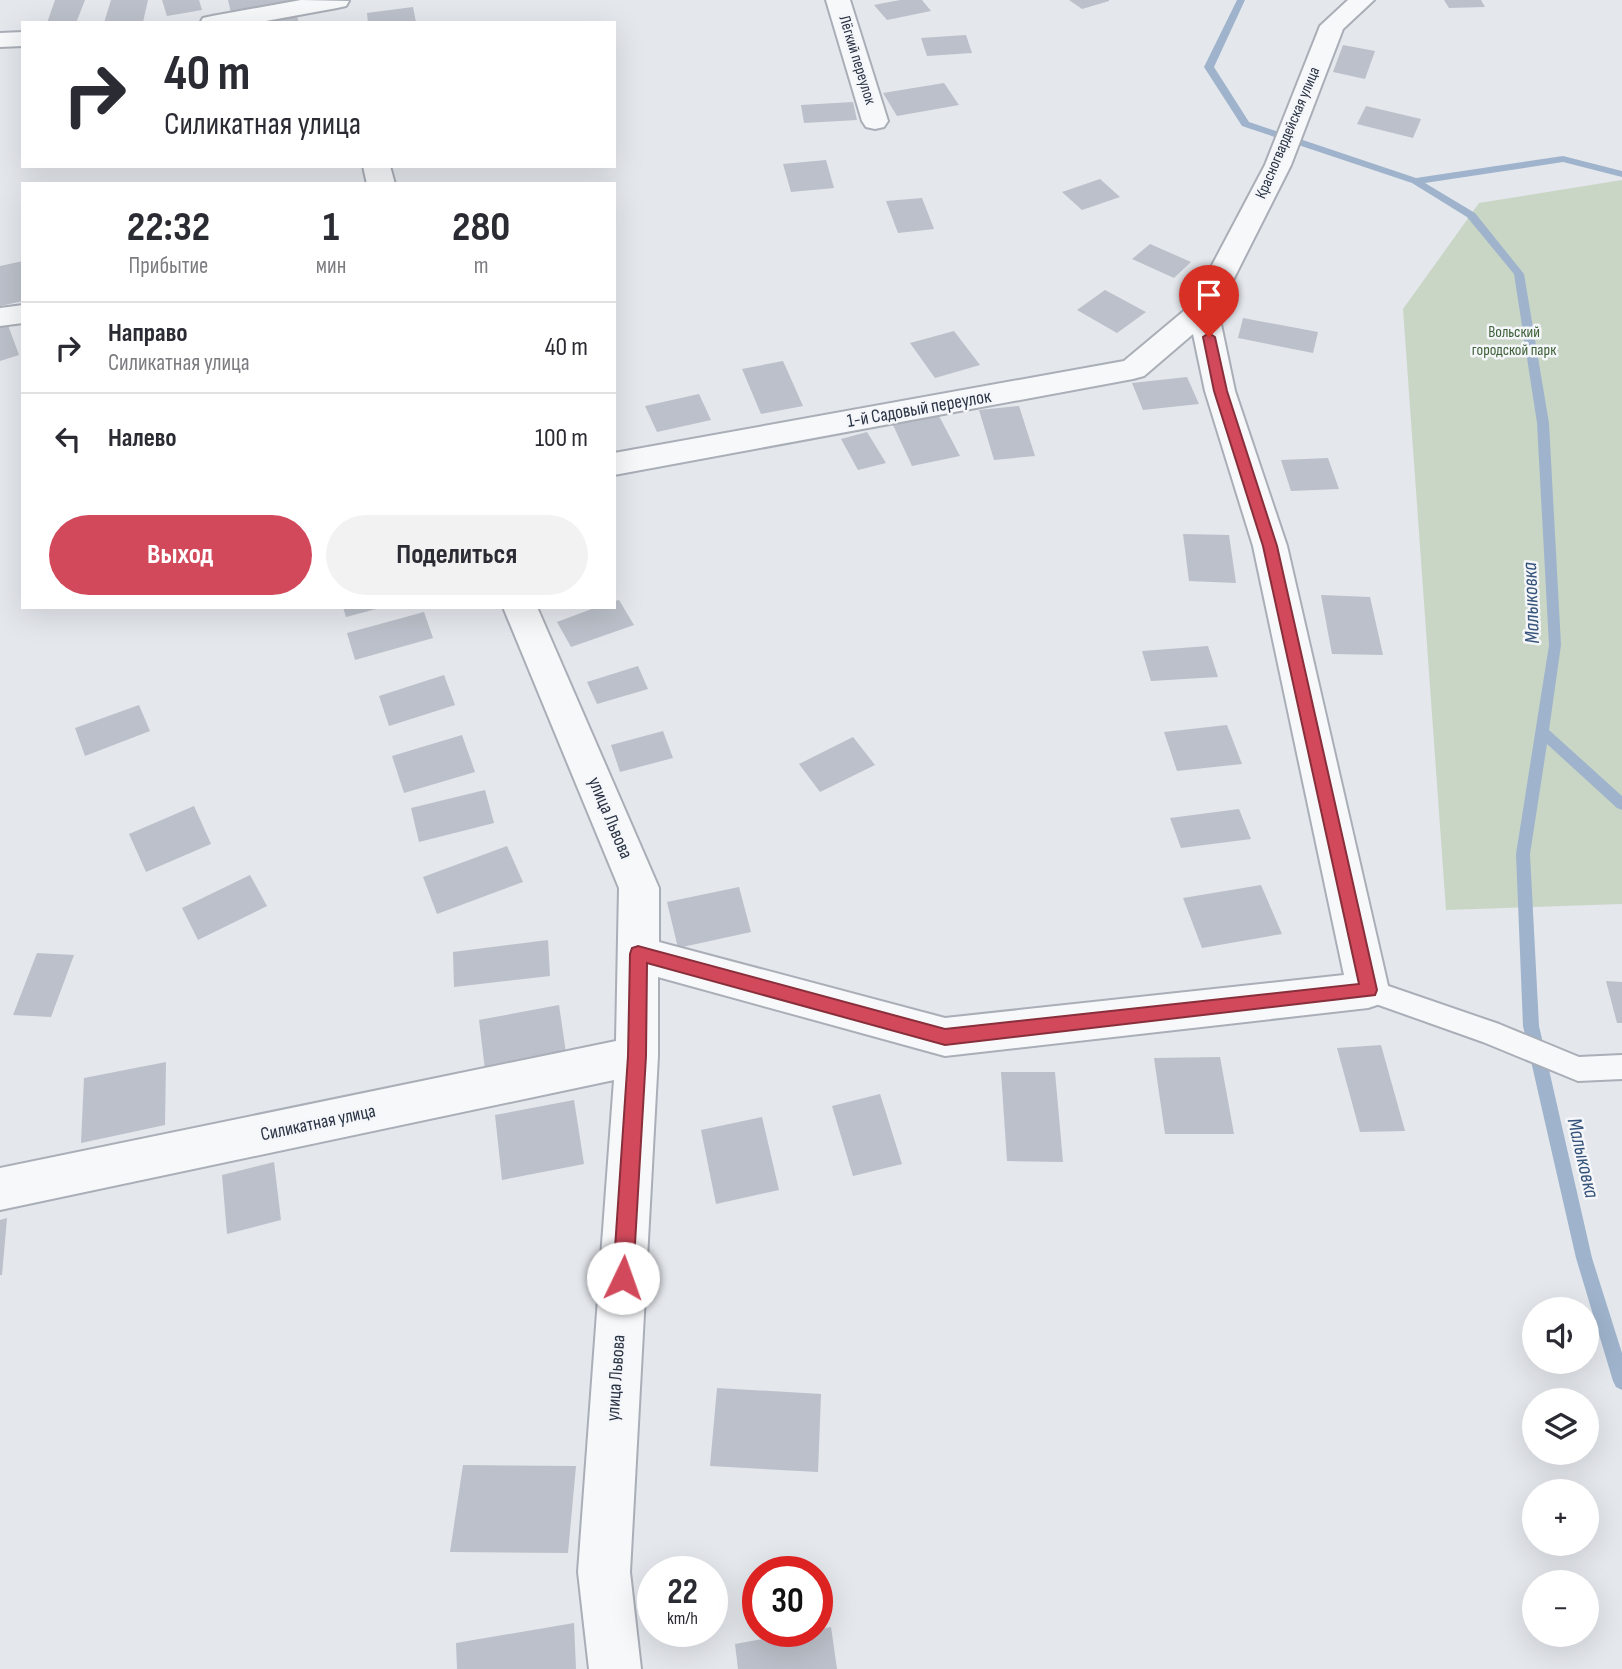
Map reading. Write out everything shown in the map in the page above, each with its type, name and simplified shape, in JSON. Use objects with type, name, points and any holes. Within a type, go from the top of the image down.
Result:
[{"type":"street","name":"Лёгкий переулок","points":[[838,0],[876,121]]},
{"type":"street","name":"Красногвардейская улица","points":[[1203,310],[1278,165],[1332,26],[1362,0]]},
{"type":"street","points":[[229,21],[338,8]]},
{"type":"street","points":[[0,40],[21,39]]},
{"type":"street","points":[[638,954],[945,1037],[1368,990],[1270,546],[1220,391],[1203,310]]},
{"type":"street","name":"1-й Садовый переулок","points":[[616,464],[1133,369],[1203,310]]},
{"type":"street","points":[[0,317],[21,314]]},
{"type":"street","name":"улица Львова","points":[[521,609],[639,888],[637,1056],[604,1572],[615,1669]]},
{"type":"street","name":"Силикатная улица","points":[[0,1189],[637,1056]]},
{"type":"lane","points":[[1368,990],[1490,1032],[1578,1069],[1622,1067]]},
{"type":"green space","name":"Вольский городской парк","points":[[1622,180],[1622,904],[1446,910],[1403,309],[1479,203]]},
{"type":"building","points":[[55,0],[85,0],[77,21],[48,21]]},
{"type":"building","points":[[111,0],[148,0],[143,21],[105,21]]},
{"type":"building","points":[[162,0],[199,0],[202,10],[167,16]]},
{"type":"building","points":[[228,0],[294,0],[295,4],[231,13]]},
{"type":"building","points":[[900,0],[922,0],[931,11],[887,20],[874,5]]},
{"type":"building","points":[[1069,0],[1109,0],[1109,1],[1082,9]]},
{"type":"building","points":[[1444,0],[1481,0],[1485,7],[1449,8]]},
{"type":"building","points":[[413,7],[416,21],[368,21],[367,13]]},
{"type":"building","points":[[297,16],[298,21],[266,21]]},
{"type":"building","points":[[966,35],[972,53],[927,56],[921,38]]},
{"type":"building","points":[[1343,45],[1375,51],[1365,79],[1333,72]]},
{"type":"building","points":[[944,83],[959,105],[897,116],[883,93]]},
{"type":"building","points":[[853,102],[857,120],[804,123],[801,105]]},
{"type":"building","points":[[1366,106],[1421,119],[1413,138],[1357,124]]},
{"type":"building","points":[[826,160],[834,188],[791,192],[783,164]]},
{"type":"building","points":[[1100,179],[1120,197],[1082,210],[1062,192]]},
{"type":"building","points":[[922,198],[934,229],[898,233],[886,201]]},
{"type":"building","points":[[1150,244],[1191,262],[1174,278],[1132,259]]},
{"type":"building","points":[[21,261],[21,301],[0,306],[0,266]]},
{"type":"building","points":[[1105,290],[1146,312],[1117,333],[1077,310]]},
{"type":"building","points":[[1243,318],[1318,332],[1313,353],[1238,338]]},
{"type":"building","points":[[8,325],[19,355],[0,361],[0,327]]},
{"type":"building","points":[[954,331],[980,365],[935,378],[910,343]]},
{"type":"building","points":[[783,361],[803,406],[761,414],[742,369]]},
{"type":"building","points":[[1187,377],[1199,404],[1143,410],[1132,383]]},
{"type":"building","points":[[699,394],[711,420],[657,432],[645,406]]},
{"type":"building","points":[[1019,406],[1035,456],[994,460],[979,410]]},
{"type":"building","points":[[939,416],[960,456],[912,466],[893,425]]},
{"type":"building","points":[[867,432],[886,463],[858,470],[841,439]]},
{"type":"building","points":[[1328,458],[1339,489],[1291,491],[1281,460]]},
{"type":"building","points":[[1183,534],[1229,535],[1236,583],[1189,581]]},
{"type":"building","points":[[1321,595],[1370,597],[1383,655],[1332,654]]},
{"type":"building","points":[[619,600],[634,625],[571,647],[557,622],[592,609],[616,609],[616,601]]},
{"type":"building","points":[[344,609],[376,609],[346,617]]},
{"type":"building","points":[[424,612],[433,638],[355,660],[347,633]]},
{"type":"building","points":[[1208,646],[1218,677],[1151,681],[1142,651]]},
{"type":"building","points":[[638,666],[648,689],[597,704],[587,682]]},
{"type":"building","points":[[444,675],[455,705],[389,726],[379,696]]},
{"type":"building","points":[[139,705],[150,731],[85,756],[75,728]]},
{"type":"building","points":[[1227,725],[1242,764],[1177,771],[1164,732]]},
{"type":"building","points":[[663,731],[673,758],[620,772],[611,745]]},
{"type":"building","points":[[462,735],[475,772],[404,793],[392,756]]},
{"type":"building","points":[[853,737],[875,765],[820,792],[799,764]]},
{"type":"building","points":[[485,790],[494,823],[419,842],[411,808]]},
{"type":"building","points":[[194,806],[211,844],[146,872],[129,834]]},
{"type":"building","points":[[1239,809],[1251,839],[1181,848],[1170,818]]},
{"type":"building","points":[[507,846],[523,882],[437,914],[423,877]]},
{"type":"building","points":[[250,875],[267,906],[198,940],[182,908]]},
{"type":"building","points":[[1261,885],[1282,934],[1202,948],[1183,898]]},
{"type":"building","points":[[739,887],[751,932],[678,948],[667,902]]},
{"type":"building","points":[[548,940],[550,976],[454,987],[453,952]]},
{"type":"building","points":[[37,953],[74,955],[51,1017],[13,1015]]},
{"type":"building","points":[[1606,981],[1622,982],[1622,1023],[1617,1023]]},
{"type":"building","points":[[559,1005],[566,1053],[485,1070],[479,1020]]},
{"type":"building","points":[[1381,1045],[1405,1131],[1360,1132],[1337,1048]]},
{"type":"building","points":[[1220,1057],[1234,1134],[1165,1134],[1154,1058]]},
{"type":"building","points":[[166,1062],[165,1125],[81,1143],[84,1078]]},
{"type":"building","points":[[1001,1072],[1055,1072],[1063,1162],[1007,1161]]},
{"type":"building","points":[[880,1094],[902,1164],[853,1176],[832,1106]]},
{"type":"building","points":[[574,1100],[584,1164],[502,1180],[495,1115]]},
{"type":"building","points":[[762,1117],[779,1190],[716,1204],[701,1130]]},
{"type":"building","points":[[274,1162],[281,1220],[227,1234],[222,1175]]},
{"type":"building","points":[[7,1218],[2,1275],[0,1275],[0,1220]]},
{"type":"building","points":[[717,1388],[821,1394],[818,1472],[710,1466]]},
{"type":"building","points":[[463,1465],[576,1466],[568,1553],[450,1552]]},
{"type":"building","points":[[574,1623],[576,1669],[457,1669],[456,1643]]},
{"type":"building","points":[[833,1641],[837,1669],[738,1669],[735,1644],[742,1643],[742,1647],[833,1647]]},
{"type":"waterway","name":"Малыковка","points":[[1241,0],[1209,67],[1245,124],[1415,181]]},
{"type":"waterway","points":[[1415,181],[1563,159],[1622,174]]},
{"type":"waterway","name":"Малыковка","points":[[1415,181],[1471,215],[1519,274],[1543,423],[1555,645],[1523,854],[1531,1026],[1584,1258],[1622,1381]]},
{"type":"waterway","points":[[1542,732],[1622,804]]},
{"type":"route","points":[[623,1278],[637,1056],[638,954],[945,1037],[1368,990],[1270,546],[1220,391],[1209,337]]}]
